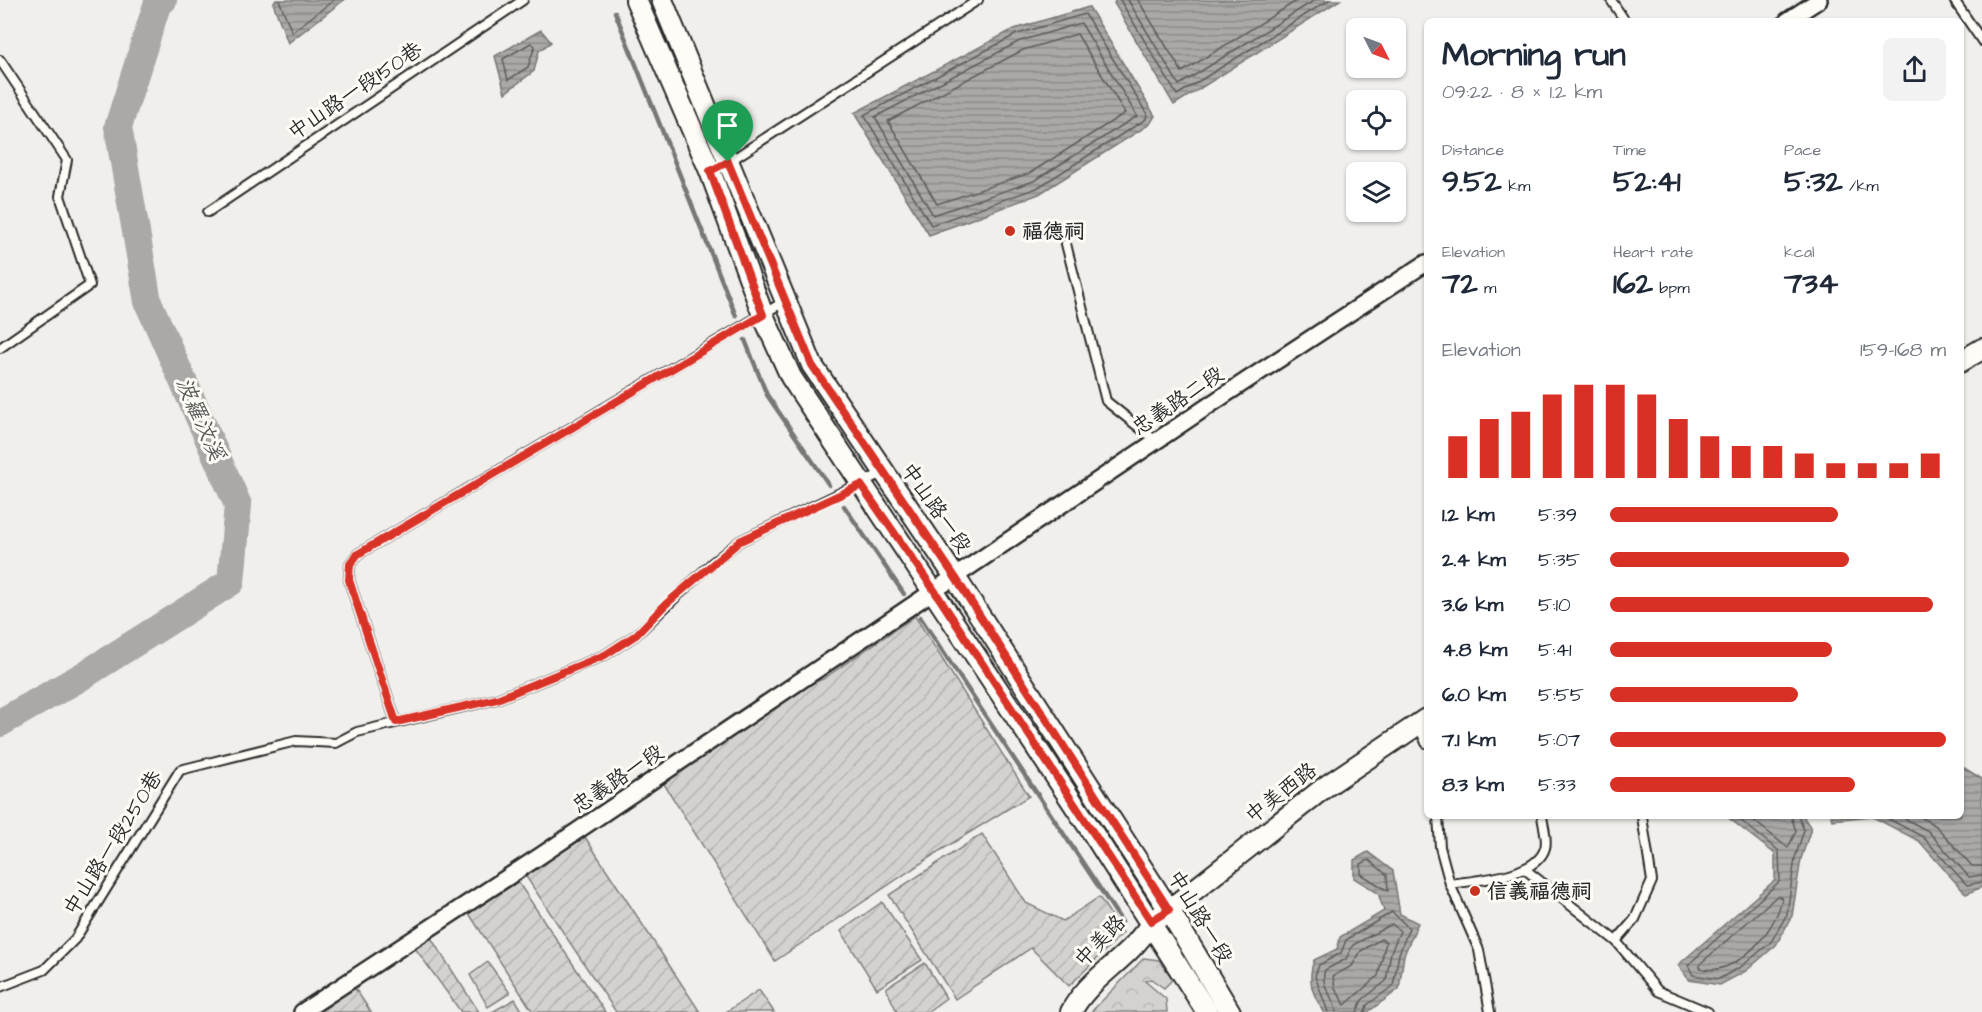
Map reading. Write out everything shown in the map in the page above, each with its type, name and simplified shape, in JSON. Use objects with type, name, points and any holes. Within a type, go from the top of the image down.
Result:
[{"type":"street","name":"中山路一段","points":[[636,0],[710,171],[763,315],[791,377],[1151,921],[1207,1012]]},
{"type":"street","name":"中山路一段","points":[[662,0],[812,365],[882,473],[955,577],[1169,910],[1230,1012]]},
{"type":"street","points":[[1792,18],[1819,0]]},
{"type":"street","name":"忠義路二段","points":[[955,577],[1424,263]]},
{"type":"street","points":[[1964,360],[1982,349]]},
{"type":"street","name":"忠義路一段","points":[[302,1012],[955,577]]},
{"type":"street","name":"中美西路","points":[[1169,910],[1325,787],[1423,722]]},
{"type":"street","name":"中美路","points":[[1071,1012],[1084,992],[1137,942],[1151,921],[1169,910]]},
{"type":"lane","name":"中山路一段150巷","points":[[208,212],[523,0]]},
{"type":"lane","points":[[710,171],[728,162],[978,0]]},
{"type":"lane","points":[[1611,0],[1623,18]]},
{"type":"lane","points":[[1954,0],[1982,41]]},
{"type":"lane","points":[[0,60],[67,160],[60,195],[90,285],[0,348]]},
{"type":"lane","points":[[1066,244],[1106,401],[1156,441]]},
{"type":"lane","points":[[396,722],[349,580],[350,564],[358,554],[785,301]]},
{"type":"lane","name":"中山路一段250巷","points":[[0,987],[44,970],[75,939],[180,770],[296,741],[336,743],[357,732],[497,699],[605,655],[636,635],[696,577],[740,541],[882,473]]},
{"type":"lane","points":[[1438,819],[1440,847],[1450,885],[1479,950],[1490,1012]]},
{"type":"lane","points":[[1450,885],[1526,870],[1540,859],[1546,847],[1542,819]]},
{"type":"lane","points":[[1616,941],[1635,919],[1652,881],[1642,819]]},
{"type":"lane","points":[[1526,870],[1616,941],[1658,991],[1708,1012]]},
{"type":"green space","points":[[915,616],[1029,796],[938,852],[775,961],[659,776],[781,693],[823,679]]},
{"type":"green space","points":[[982,834],[1026,903],[1063,921],[1099,897],[1123,933],[1069,986],[1031,948],[955,999],[889,895]]},
{"type":"green space","points":[[585,837],[700,1012],[616,1012],[525,875]]},
{"type":"green space","points":[[518,882],[605,1012],[533,1012],[468,912]]},
{"type":"green space","points":[[882,902],[922,960],[877,989],[841,931]]},
{"type":"green space","points":[[431,938],[479,1012],[461,1012],[415,948]]},
{"type":"green space","points":[[1144,958],[1159,960],[1173,979],[1164,988],[1151,979],[1145,981],[1166,999],[1167,1012],[1091,1012]]},
{"type":"green space","points":[[488,962],[510,993],[488,1007],[470,975]]},
{"type":"green space","points":[[925,963],[946,998],[927,1012],[897,1012],[886,988]]},
{"type":"green space","points":[[354,987],[371,1012],[322,1012],[320,1009]]},
{"type":"green space","points":[[759,990],[774,1012],[726,1012]]},
{"type":"green space","points":[[515,999],[523,1012],[492,1012]]},
{"type":"water","points":[[276,0],[344,0],[288,43],[273,3]]},
{"type":"water","points":[[1116,0],[1340,0],[1174,105],[1114,3]]},
{"type":"water","points":[[1089,7],[1155,116],[1150,124],[1039,194],[929,235],[854,113],[1014,29]]},
{"type":"water","points":[[541,30],[551,42],[539,51],[534,71],[505,93],[495,56]]},
{"type":"water","points":[[1964,768],[1982,779],[1982,887],[1966,894],[1919,841],[1877,819],[1964,819]]},
{"type":"water","points":[[1730,819],[1805,819],[1811,828],[1801,859],[1792,916],[1776,945],[1746,971],[1720,985],[1689,980],[1678,965],[1775,880],[1775,854]]},
{"type":"water","points":[[1368,852],[1393,871],[1400,914],[1418,923],[1404,955],[1399,989],[1368,1012],[1324,1012],[1312,987],[1311,974],[1314,960],[1337,949],[1340,937],[1384,911],[1378,893],[1354,878],[1354,860]]},
{"type":"waterway","name":"波羅汶溪","points":[[0,723],[81,677],[231,582],[238,505],[148,302],[118,127],[157,5],[163,0]]},
{"type":"waterway","points":[[615,12],[736,316]]},
{"type":"waterway","points":[[745,340],[767,395],[829,485]]},
{"type":"waterway","points":[[844,506],[904,594]]},
{"type":"waterway","points":[[920,617],[1122,922]]},
{"type":"place","name":"福德祠","points":[[1010,231]]},
{"type":"place","name":"信義福德祠","points":[[1475,891]]},
{"type":"route","points":[[728,162],[812,365],[882,473],[955,577],[1169,910],[1151,921],[934,590],[861,485],[740,541],[666,604],[636,635],[605,655],[533,682],[497,699],[396,722],[349,580],[350,564],[358,554],[763,315],[710,171],[728,162]]}]
